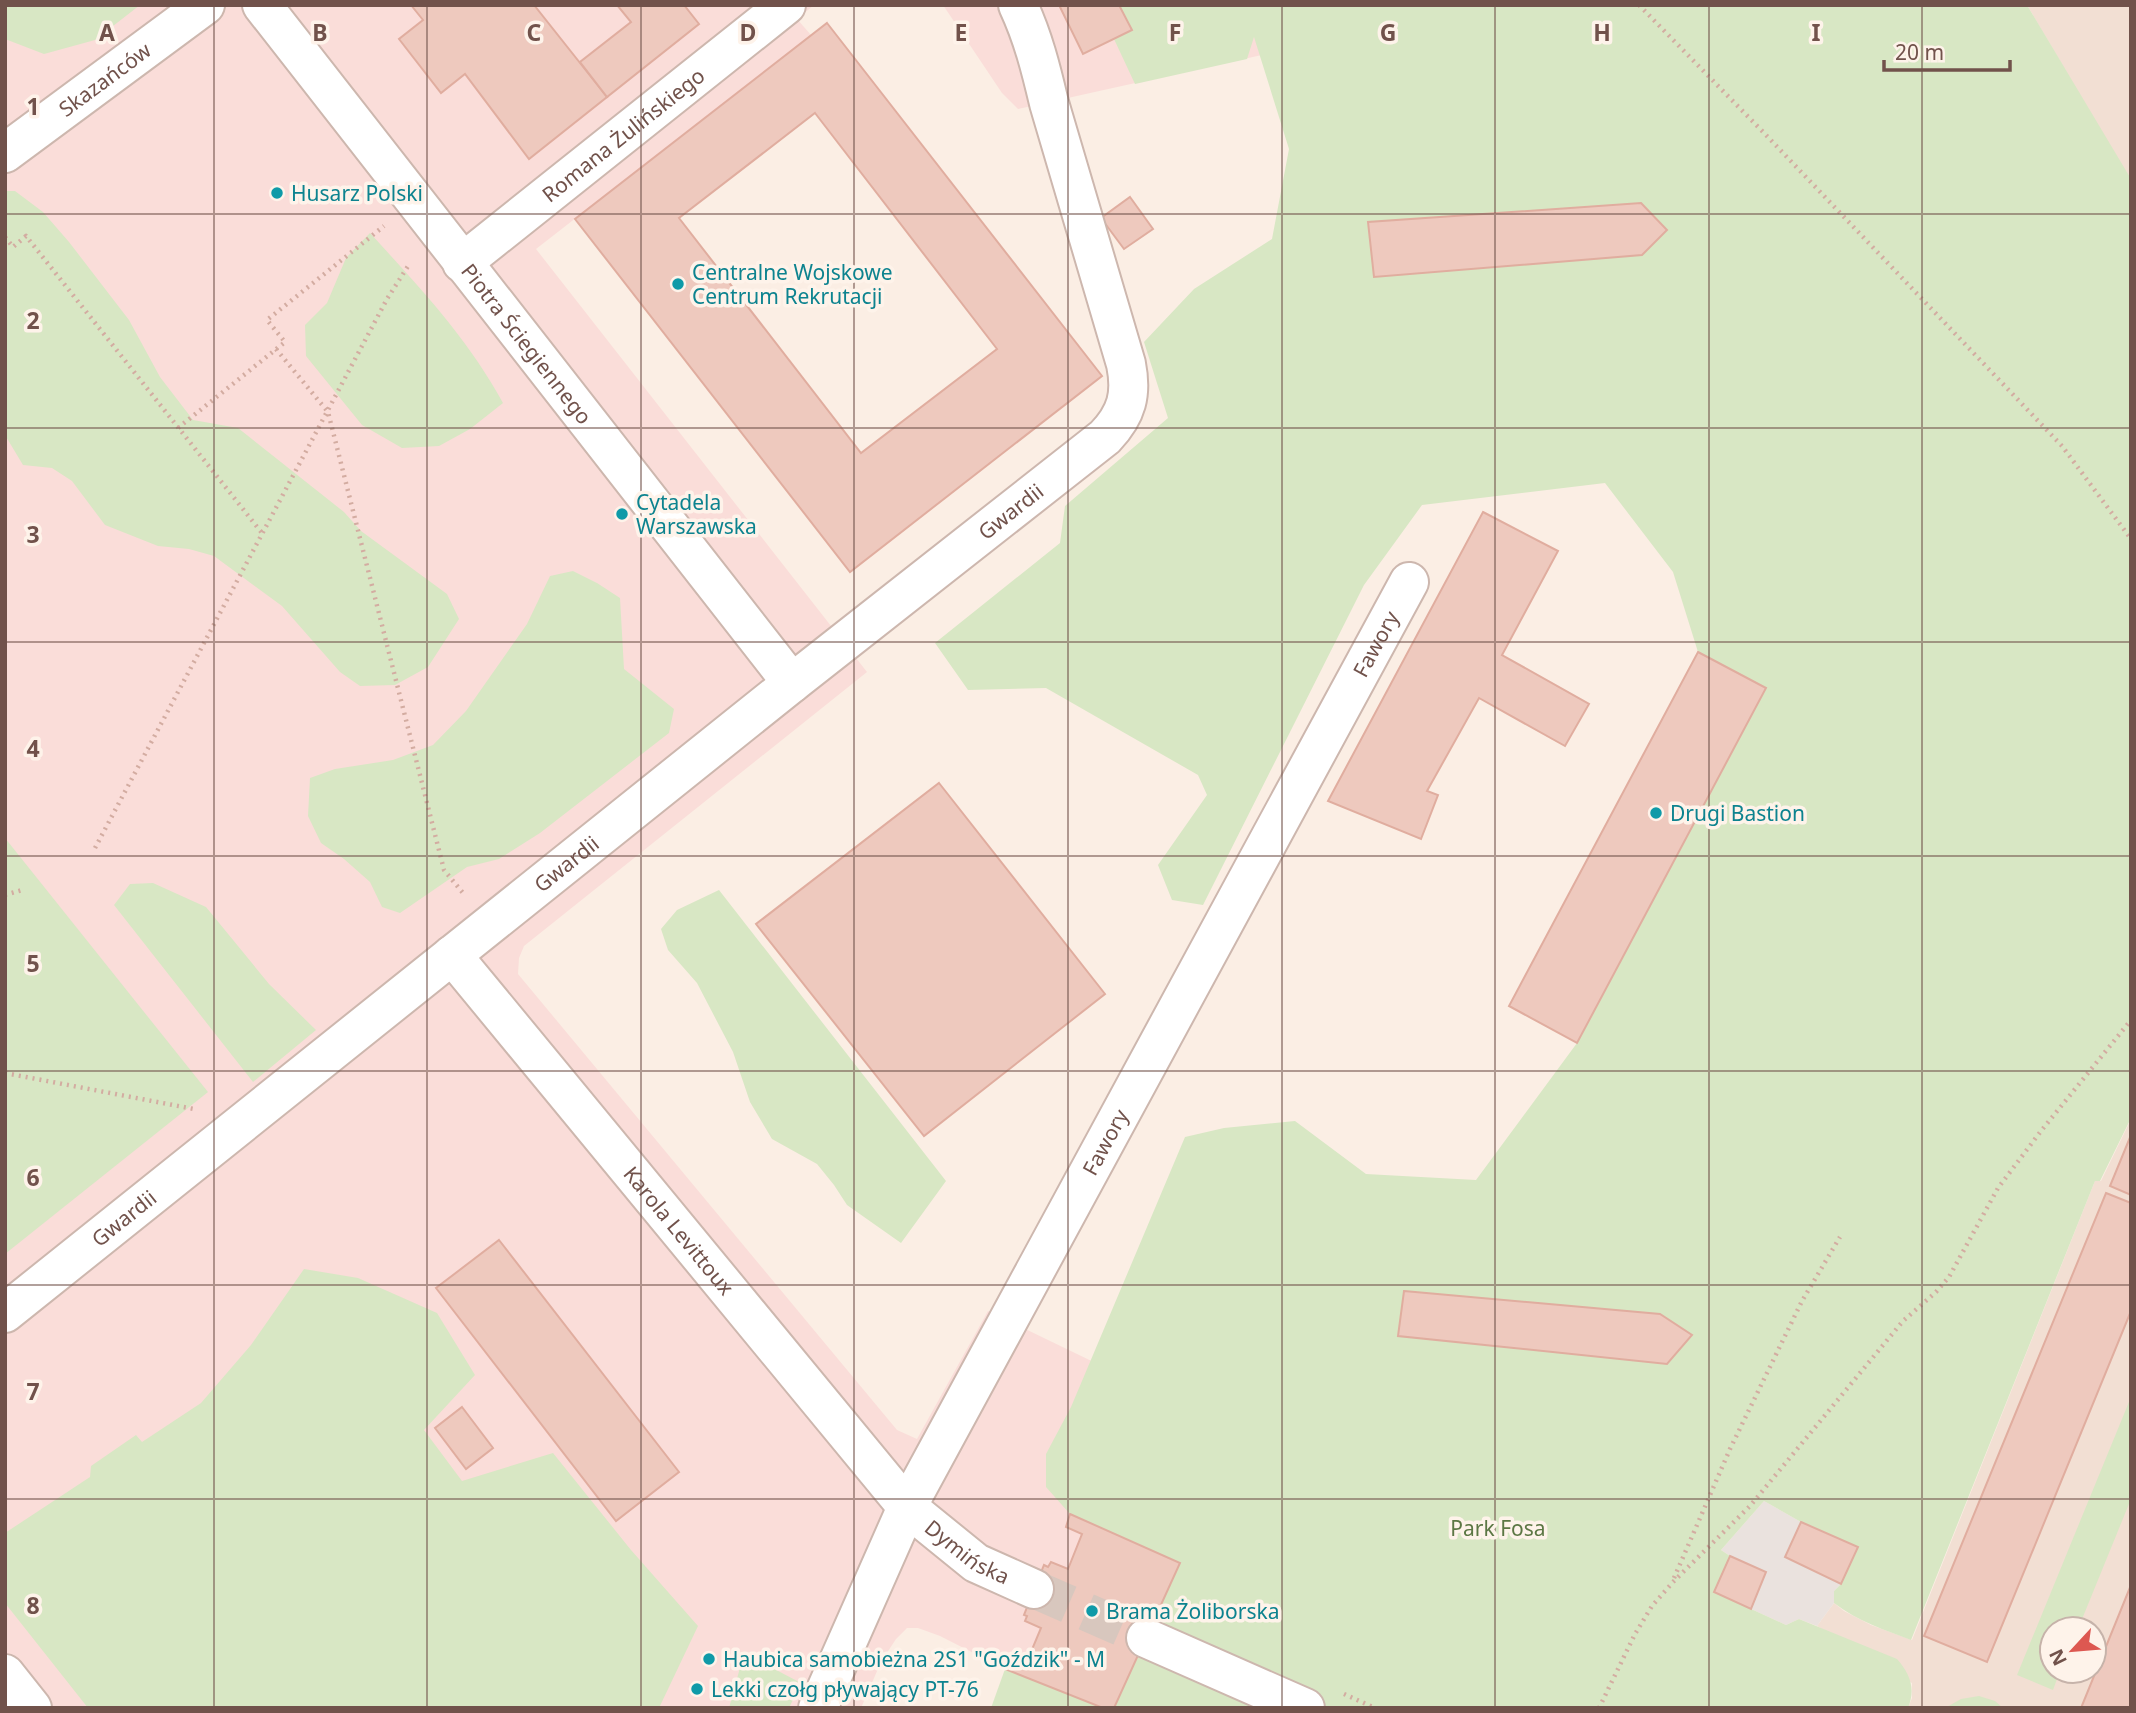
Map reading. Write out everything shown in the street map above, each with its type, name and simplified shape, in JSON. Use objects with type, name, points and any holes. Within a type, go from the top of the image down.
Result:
[{"type":"lane","name":"Skazańców","points":[[5,153],[205,5]]},
{"type":"lane","name":"Piotra Ściegiennego","points":[[262,5],[461,263],[792,683]]},
{"type":"lane","name":"Romana Żulińskiego","points":[[461,263],[786,5]]},
{"type":"lane","name":"Gwardii","points":[[5,1313],[1116,426],[1124,413],[1129,381],[1126,364],[1030,30],[1018,5]]},
{"type":"lane","name":"Fawory","points":[[818,1708],[907,1507],[1409,582]]},
{"type":"lane","name":"Karola Levittoux","points":[[452,955],[907,1507]]},
{"type":"lane","name":"Dymińska","points":[[907,1507],[976,1563],[1034,1588]]},
{"type":"lane","points":[[1146,1637],[1306,1708]]},
{"type":"lane","points":[[5,1674],[32,1708]]},
{"type":"path","points":[[1639,5],[2062,446],[2131,539]]},
{"type":"path","points":[[178,428],[285,342],[267,320],[424,214]]},
{"type":"path","points":[[95,848],[387,299],[424,214]]},
{"type":"path","points":[[5,237],[13,247],[26,236],[263,534]]},
{"type":"path","points":[[276,349],[328,412],[444,870],[489,925]]},
{"type":"path","points":[[5,895],[22,890]]},
{"type":"path","points":[[1599,1708],[1635,1634],[1652,1606],[1750,1506],[1903,1321],[1949,1278],[1998,1188],[2131,1020]]},
{"type":"path","points":[[5,1073],[201,1110]]},
{"type":"path","points":[[1673,1582],[1730,1450],[1802,1301],[1840,1237]]},
{"type":"shaded area","points":[[5,5],[814,5],[797,19],[811,35],[536,249],[867,672],[524,946],[519,958],[518,974],[897,1430],[917,1439],[988,1311],[1325,1474],[1177,1569],[1114,1708],[1103,1708],[1005,1669],[940,1636],[918,1628],[907,1628],[881,1662],[861,1708],[5,1708]]},
{"type":"shaded area","points":[[943,5],[1345,5],[1348,36],[1018,109],[1002,93]]},
{"type":"shaded area","points":[[2027,5],[2131,5],[2131,299],[2112,149]]},
{"type":"shaded area","points":[[2131,1119],[2131,1708],[1908,1708],[1912,1698],[1912,1683],[1817,1626],[1834,1603],[1871,1625],[1912,1640],[2095,1181],[2101,1181]]},
{"type":"shaded area","points":[[1764,1501],[1801,1522],[1858,1547],[1841,1584],[1834,1591],[1834,1603],[1817,1626],[1799,1619],[1786,1625],[1714,1592],[1730,1556],[1721,1550]]},
{"type":"green space","points":[[5,5],[140,5],[95,40],[44,54],[5,39]]},
{"type":"green space","name":"Park Fosa","points":[[1119,5],[2027,5],[2131,179],[2131,1118],[2100,1181],[2095,1181],[1911,1640],[1862,1620],[1834,1603],[1834,1591],[1841,1584],[1858,1547],[1801,1522],[1764,1501],[1721,1550],[1730,1556],[1714,1592],[1786,1625],[1799,1619],[1897,1659],[1910,1682],[1908,1708],[1114,1708],[1180,1563],[1070,1514],[1046,1487],[1046,1454],[1071,1407],[1185,1137],[1224,1128],[1295,1121],[1366,1174],[1476,1180],[1577,1043],[1766,688],[1698,652],[1673,572],[1605,483],[1422,505],[1364,585],[1203,905],[1172,900],[1158,865],[1207,795],[1198,775],[1046,688],[968,690],[935,643],[1060,543],[1065,506],[1168,418],[1144,342],[1194,289],[1272,239],[1289,149],[1254,37],[1247,59],[1135,84],[1114,39],[1131,30]],"holes":[[[1641,203],[1666,230],[1369,222]]]},
{"type":"green space","points":[[5,191],[15,191],[43,212],[69,242],[129,320],[160,377],[193,420],[238,428],[344,512],[361,531],[447,594],[459,619],[428,667],[395,685],[360,686],[340,672],[282,606],[214,556],[189,549],[158,546],[105,525],[72,481],[52,468],[23,465],[5,435]]},
{"type":"green space","points":[[370,233],[458,335],[503,403],[470,429],[439,446],[402,448],[362,425],[306,356],[305,325],[327,303],[346,258]]},
{"type":"green space","points":[[573,571],[620,598],[624,669],[674,709],[669,733],[540,833],[499,859],[467,867],[400,913],[382,907],[370,882],[321,843],[308,816],[310,778],[335,769],[393,760],[433,745],[466,711],[527,624],[550,576]]},
{"type":"green space","points":[[5,838],[208,1092],[5,1254]]},
{"type":"green space","points":[[153,883],[206,907],[269,984],[316,1030],[253,1082],[114,905],[130,884]]},
{"type":"green space","points":[[719,890],[946,1181],[901,1243],[847,1205],[817,1164],[772,1139],[750,1102],[733,1052],[697,983],[668,950],[661,929],[677,910]]},
{"type":"green space","points":[[304,1269],[358,1278],[437,1313],[475,1375],[424,1430],[462,1481],[553,1453],[631,1550],[698,1626],[659,1708],[88,1708],[5,1603],[5,1533],[90,1477],[91,1466],[136,1435],[142,1442],[201,1403],[251,1345]]},
{"type":"green space","points":[[2131,1397],[2131,1499],[2084,1615],[2042,1615]]},
{"type":"green space","points":[[2038,1624],[2038,1684],[2017,1675]]},
{"type":"green space","points":[[744,1653],[801,1683],[789,1708],[729,1708]]},
{"type":"green space","points":[[1005,1669],[1103,1708],[991,1708]]},
{"type":"green space","points":[[2041,1685],[2055,1685],[2053,1690]]},
{"type":"green space","points":[[1979,1696],[1995,1701],[2003,1708],[1945,1708],[1961,1699]]},
{"type":"building","points":[[411,5],[534,5],[607,97],[529,159],[465,74],[441,93],[399,39],[423,20]]},
{"type":"building","points":[[617,5],[684,5],[699,24],[607,97],[580,62],[631,22]]},
{"type":"building","points":[[1059,5],[1119,5],[1132,30],[1083,54]]},
{"type":"building","name":"Centralne Wojskowe Centrum Rekrutacji","points":[[827,23],[1102,376],[850,572],[575,219]],"holes":[[[815,113],[997,349],[861,453],[679,218]]]},
{"type":"building","points":[[1130,197],[1153,229],[1124,249],[1101,218]]},
{"type":"building","points":[[1641,203],[1667,230],[1642,255],[1374,277],[1368,222]]},
{"type":"building","points":[[1483,512],[1558,551],[1502,655],[1589,704],[1565,746],[1479,698],[1427,791],[1438,795],[1421,839],[1328,801]]},
{"type":"building","name":"Drugi Bastion","points":[[1698,652],[1766,688],[1577,1043],[1509,1006]]},
{"type":"building","points":[[939,783],[1105,994],[924,1136],[756,924]]},
{"type":"building","points":[[2131,1135],[2131,1195],[2110,1186]]},
{"type":"building","points":[[2106,1193],[2131,1203],[2131,1311],[1987,1662],[1924,1636]]},
{"type":"building","points":[[499,1240],[679,1472],[616,1521],[436,1288]]},
{"type":"building","points":[[1404,1291],[1660,1314],[1692,1335],[1667,1364],[1398,1336]]},
{"type":"building","points":[[462,1407],[493,1448],[466,1469],[435,1428]]},
{"type":"building","name":"Brama Żoliborska","points":[[1070,1514],[1180,1563],[1114,1708],[1103,1708],[1005,1669],[1010,1657],[1026,1664],[1041,1628],[1025,1621],[1027,1616],[1024,1615],[1044,1565],[1048,1567],[1051,1562],[1068,1569],[1082,1534],[1066,1527]]},
{"type":"building","points":[[1801,1522],[1858,1547],[1841,1584],[1785,1557]]},
{"type":"building","points":[[1730,1556],[1766,1572],[1751,1609],[1714,1592]]},
{"type":"building","points":[[2131,1585],[2131,1708],[2081,1708],[2090,1685],[2108,1685],[2108,1642]]},
{"type":"tunnel","points":[[1034,1589],[1146,1638]]},
{"type":"place","name":"Husarz Polski","points":[[277,193]]},
{"type":"place","name":"Centralne Wojskowe Centrum Rekrutacji","points":[[678,284]]},
{"type":"place","name":"Cytadela Warszawska","points":[[622,514]]},
{"type":"place","name":"Drugi Bastion","points":[[1656,813]]},
{"type":"place","name":"Brama Żoliborska","points":[[1092,1611]]},
{"type":"place","name":"Haubica samobieżna 2S1 \"Goździk\" - M","points":[[709,1659]]},
{"type":"place","name":"Lekki czołg pływający PT-76","points":[[697,1689]]}]
